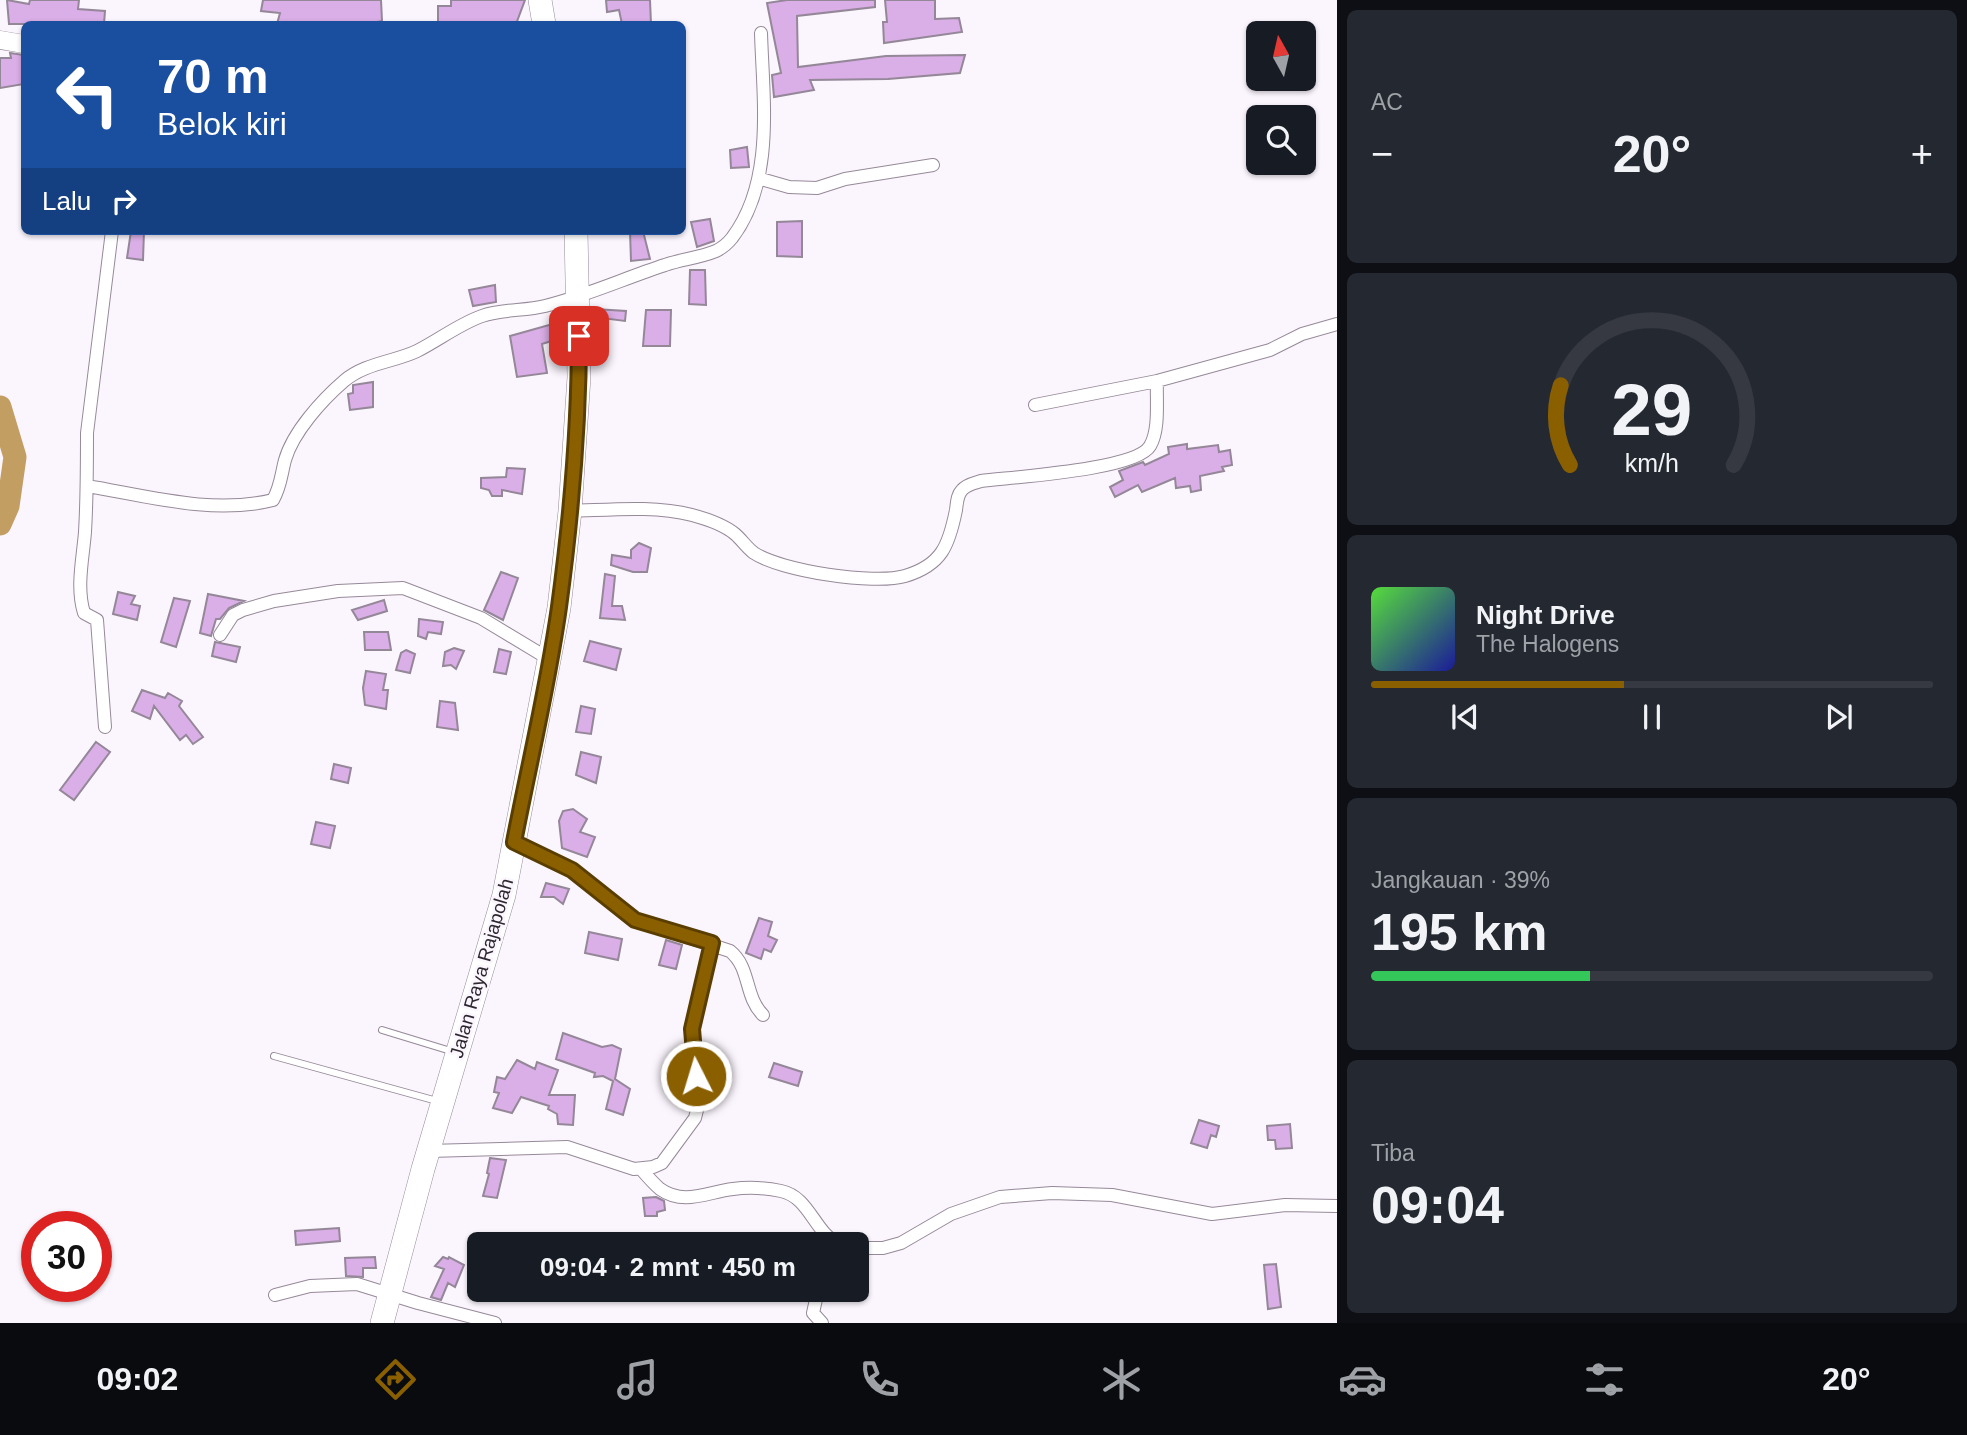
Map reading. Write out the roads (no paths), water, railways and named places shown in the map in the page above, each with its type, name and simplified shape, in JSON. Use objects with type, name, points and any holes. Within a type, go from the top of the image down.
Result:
[{"type":"highway","points":[[540,0],[544,21]]},
{"type":"highway","name":"Jalan Raya Rajapolah","points":[[382,1323],[504,895],[559,608],[579,377],[576,235]]},
{"type":"main road","points":[[0,40],[21,44]]},
{"type":"street","points":[[87,486],[194,504],[257,504],[273,500],[281,486],[292,441],[300,427],[345,380],[370,366],[413,353],[443,338],[468,321],[486,314],[528,309],[579,295],[669,263],[719,249],[731,240],[761,179],[761,33]]},
{"type":"street","points":[[761,179],[789,187],[817,188],[845,179],[933,165]]},
{"type":"street","points":[[104,727],[97,620],[84,613],[80,601],[87,486],[87,428],[111,235]]},
{"type":"street","points":[[1035,405],[1157,381],[1270,350],[1310,331],[1337,324]]},
{"type":"street","points":[[569,511],[653,510],[691,514],[719,524],[736,534],[754,553],[771,561],[861,579],[890,580],[925,568],[940,556],[949,542],[961,490],[969,485],[981,481],[1095,467],[1141,455],[1151,445],[1154,434],[1157,381]]},
{"type":"street","points":[[220,635],[233,615],[274,601],[338,592],[403,588],[481,618],[549,659]]},
{"type":"street","points":[[514,842],[572,870],[635,920],[730,951],[741,960],[751,1000],[764,1015]]},
{"type":"street","points":[[641,1169],[662,1163],[695,1118],[699,1102],[692,1029],[712,943]]},
{"type":"street","points":[[429,1151],[567,1147],[641,1169],[660,1188],[680,1198],[695,1198],[732,1189],[784,1191],[802,1203],[824,1232]]},
{"type":"street","points":[[869,1248],[883,1248],[901,1243],[951,1214],[999,1197],[1052,1193],[1112,1195],[1212,1214],[1285,1205],[1337,1206]]},
{"type":"street","points":[[275,1295],[310,1286],[357,1284],[495,1323]]},
{"type":"street","points":[[816,1302],[813,1315],[822,1323]]},
{"type":"lane","points":[[382,1030],[458,1052]]},
{"type":"lane","points":[[274,1056],[443,1103]]},
{"type":"waterway","points":[[0,407],[15,457],[8,506],[0,524]]}]
